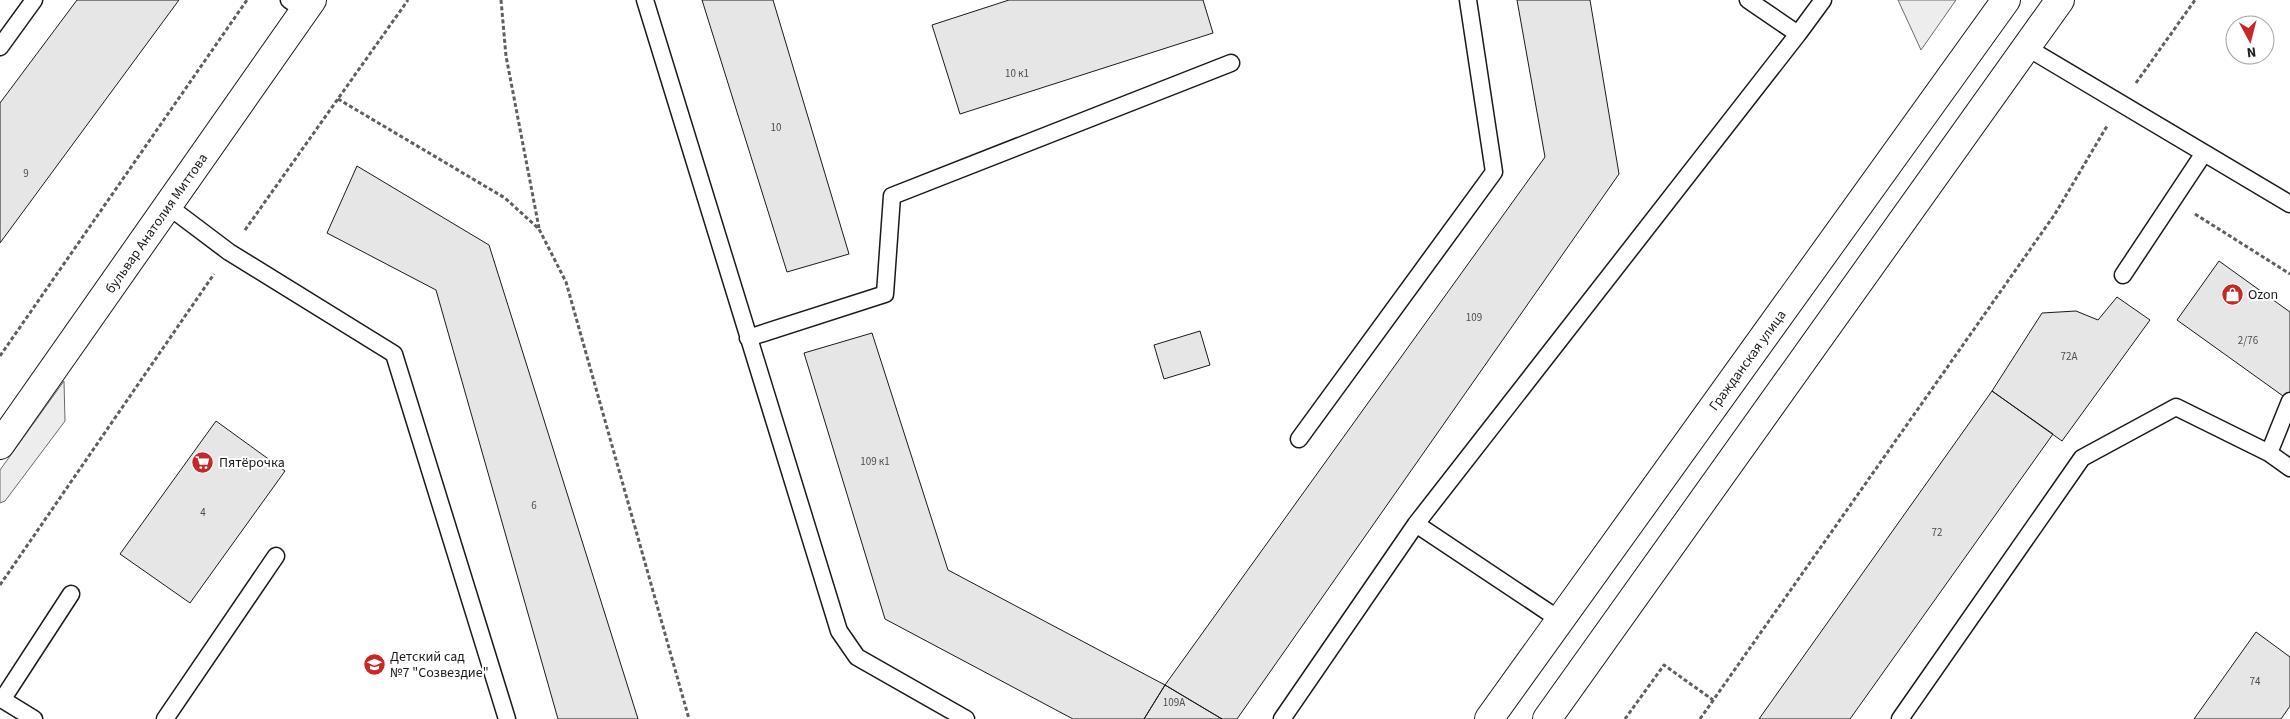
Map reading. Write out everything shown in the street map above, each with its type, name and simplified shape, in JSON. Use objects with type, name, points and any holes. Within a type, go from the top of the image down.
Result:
[{"type":"main road","name":"Гражданская улица","points":[[1489,719],[2006,0]]},
{"type":"main road","points":[[1547,719],[2060,0]]},
{"type":"main road","name":"бульвар Анатолия Миттова","points":[[0,445],[168,206],[302,4]]},
{"type":"lane","points":[[0,47],[34,0]]},
{"type":"lane","points":[[645,0],[840,632],[857,657],[966,719]]},
{"type":"lane","points":[[1299,439],[1494,172],[1468,0]]},
{"type":"lane","points":[[1748,0],[1798,34]]},
{"type":"lane","points":[[1282,719],[1416,524],[1823,0]]},
{"type":"lane","points":[[2026,47],[2289,202]]},
{"type":"lane","points":[[748,338],[885,294],[892,196],[1231,63]]},
{"type":"lane","points":[[2123,275],[2204,153]]},
{"type":"lane","points":[[168,206],[229,252],[394,354],[507,719]]},
{"type":"lane","points":[[2269,453],[2290,401]]},
{"type":"lane","points":[[1900,719],[2082,458],[2176,407],[2269,453],[2290,468]]},
{"type":"lane","points":[[1416,524],[1560,620]]},
{"type":"lane","points":[[165,719],[276,556]]},
{"type":"lane","points":[[34,719],[1,699],[71,594]]},
{"type":"path","points":[[0,356],[247,0]]},
{"type":"path","points":[[0,585],[229,252],[408,0]]},
{"type":"path","points":[[501,0],[506,56],[539,229],[566,282],[689,719]]},
{"type":"path","points":[[2131,89],[2195,0]]},
{"type":"path","points":[[338,99],[505,198],[539,229]]},
{"type":"path","points":[[1700,719],[2055,214],[2111,118]]},
{"type":"path","points":[[2173,200],[2290,274]]},
{"type":"path","points":[[1625,719],[1664,665],[1713,700]]},
{"type":"shaded area","points":[[1898,0],[1956,0],[1921,50]]},
{"type":"shaded area","points":[[64,381],[65,421],[5,501],[0,503],[0,470]]},
{"type":"building","points":[[77,0],[179,0],[0,243],[0,103]]},
{"type":"building","points":[[702,0],[773,0],[849,254],[787,272]]},
{"type":"building","points":[[1009,0],[1203,0],[1213,33],[960,114],[932,25]]},
{"type":"building","points":[[1517,0],[1590,0],[1619,174],[1237,719],[1222,719],[1165,685],[1545,157]]},
{"type":"building","points":[[357,166],[489,245],[638,719],[558,719],[436,290],[327,233]]},
{"type":"building","points":[[2219,261],[2290,312],[2290,401],[2177,320]]},
{"type":"building","points":[[2117,297],[2150,320],[2062,441],[1992,391],[2042,313],[2076,311],[2098,320]]},
{"type":"building","points":[[1200,331],[1210,365],[1164,379],[1154,345]]},
{"type":"building","points":[[872,333],[948,570],[1165,685],[1144,719],[1073,719],[885,619],[804,353]]},
{"type":"building","points":[[1992,391],[2053,434],[1850,719],[1759,719]]},
{"type":"building","points":[[216,421],[285,471],[190,603],[120,554]]},
{"type":"building","points":[[2256,632],[2290,657],[2290,706],[2281,719],[2194,719]]},
{"type":"building","points":[[1165,685],[1222,719],[1144,719]]},
{"type":"place","name":"Ozon","points":[[2232,294]]},
{"type":"place","name":"Пятёрочка","points":[[203,462]]},
{"type":"place","name":"Детский сад №7 \"Созвездие\"","points":[[374,664]]}]
